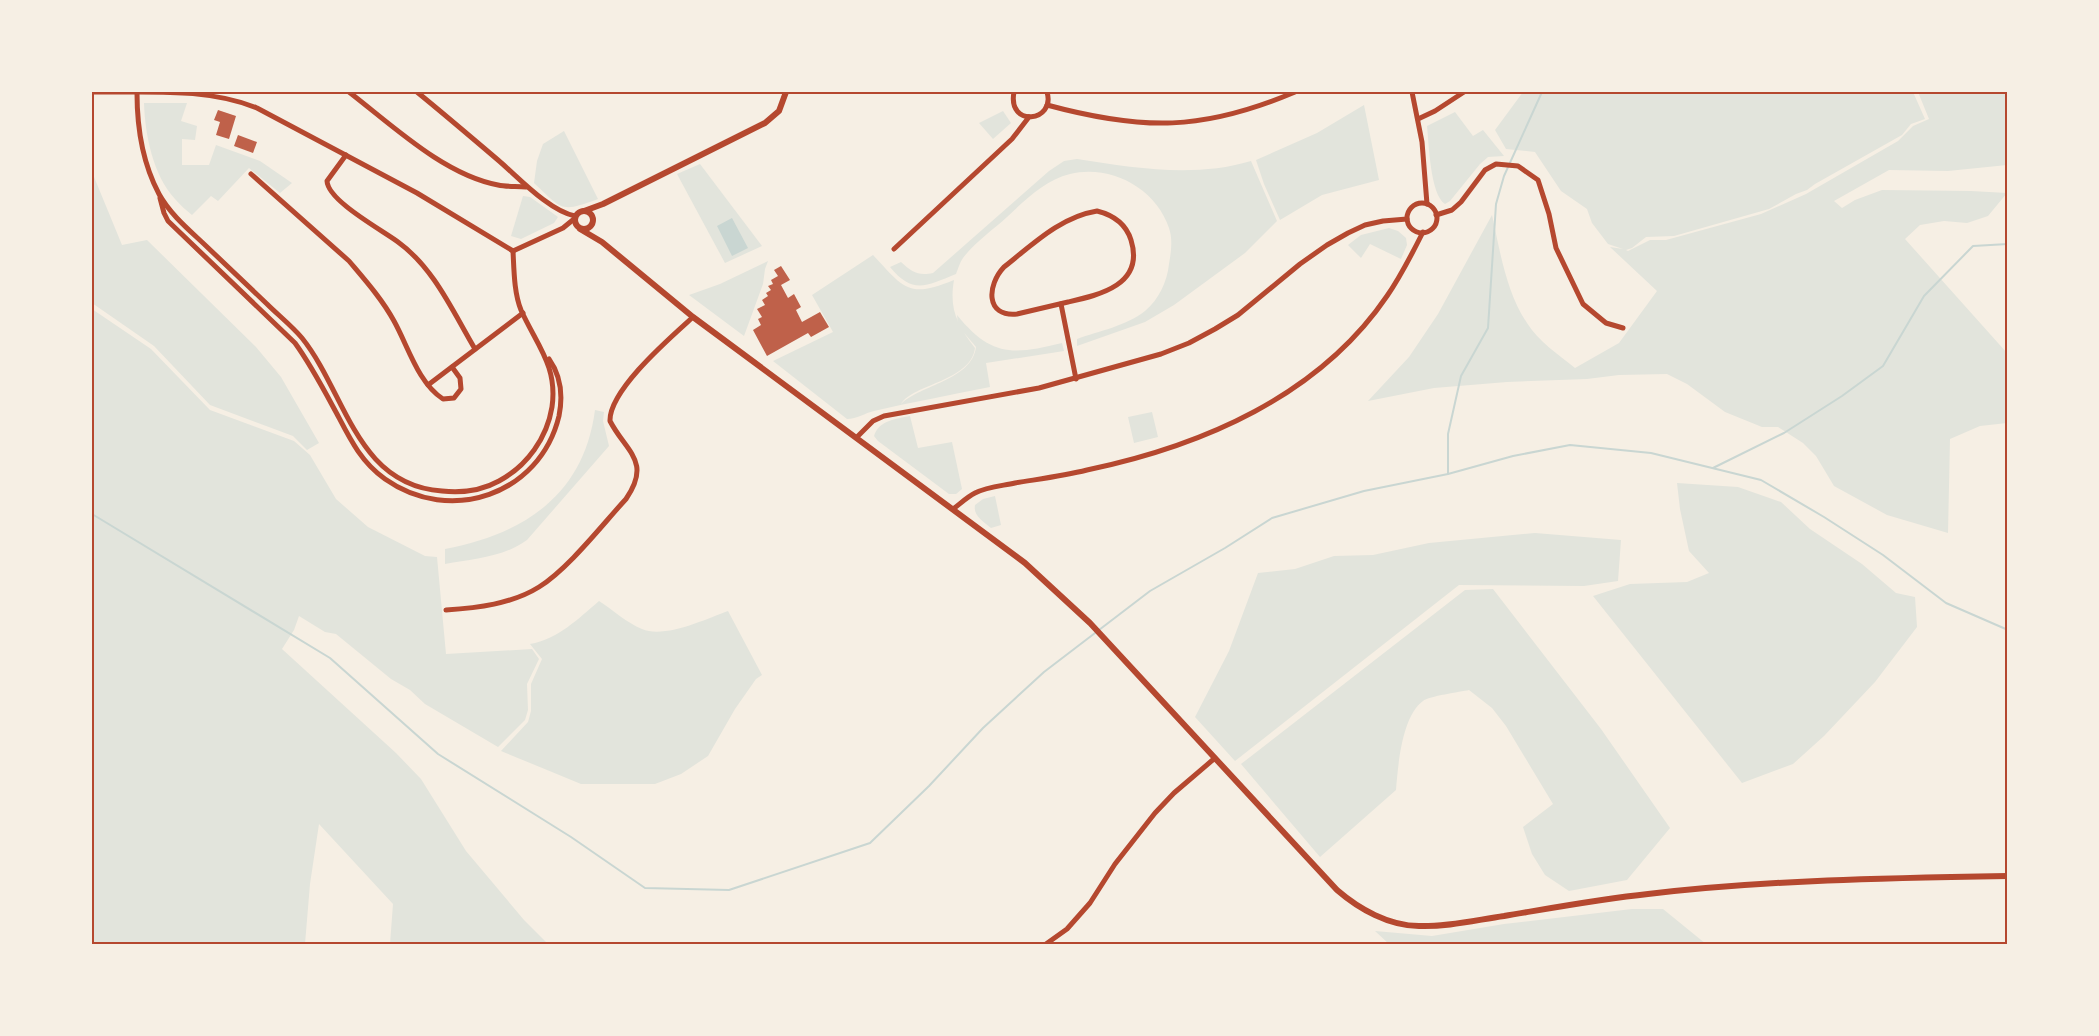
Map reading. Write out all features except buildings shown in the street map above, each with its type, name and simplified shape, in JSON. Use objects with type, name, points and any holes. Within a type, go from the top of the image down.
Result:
[{"type":"street","points":[[92,92],[212,96],[241,101],[446,209],[513,252]]},
{"type":"street","points":[[349,92],[448,165],[484,181],[499,185],[526,187]]},
{"type":"street","points":[[417,92],[501,162],[526,187],[564,214],[575,218],[579,228],[602,242],[693,317],[1025,563],[1090,623],[1337,890],[1355,905],[1395,923],[1417,927],[1447,925],[1616,897],[1693,888],[1850,879],[2007,876]]},
{"type":"street","points":[[513,252],[563,228],[584,211],[603,204],[765,123],[779,111],[786,92]]},
{"type":"street","points":[[1014,92],[1014,106],[1023,115],[1029,117],[1040,114],[1047,105],[1047,92]]},
{"type":"street","points":[[1047,105],[1090,117],[1145,124],[1169,124],[1222,117],[1295,92]]},
{"type":"street","points":[[1412,92],[1422,142],[1427,204]]},
{"type":"street","points":[[1418,119],[1464,92]]},
{"type":"street","points":[[137,93],[137,117],[141,137],[158,192],[165,204],[301,338],[318,362],[368,452],[388,471],[411,484],[435,491],[465,492],[491,485],[512,473],[522,464],[539,443],[545,431],[552,407],[552,380],[543,351],[520,307],[513,252]]},
{"type":"street","points":[[894,249],[1012,139],[1029,117]]},
{"type":"street","points":[[346,155],[327,180],[328,188],[344,204],[399,243],[422,263],[475,349]]},
{"type":"street","points":[[1436,215],[1452,210],[1461,202],[1485,170],[1496,164],[1518,166],[1538,180],[1549,214],[1556,248],[1583,304],[1606,323],[1623,328]]},
{"type":"street","points":[[251,174],[341,254],[363,277],[393,319],[428,385],[443,399],[454,398],[461,389],[460,378],[452,367]]},
{"type":"street","points":[[563,228],[573,226],[587,229],[603,204]]},
{"type":"street","points":[[1417,204],[1427,204],[1433,208],[1436,215],[1437,220],[1432,228],[1423,232],[1414,230],[1407,219],[1413,206],[1417,204]]},
{"type":"street","points":[[584,211],[590,213],[595,233],[602,242]]},
{"type":"street","points":[[1097,211],[1106,213],[1125,227],[1131,241],[1132,264],[1128,274],[1111,290],[1061,304],[1011,315],[1002,311],[991,299],[992,283],[1004,267],[1063,222],[1087,213],[1097,211]]},
{"type":"street","points":[[856,437],[873,421],[884,416],[1039,388],[1161,354],[1189,343],[1238,315],[1300,264],[1341,237],[1365,225],[1407,219]]},
{"type":"street","points":[[953,509],[965,499],[985,489],[1153,454],[1191,441],[1250,414],[1276,399],[1329,361],[1366,323],[1399,278],[1423,232]]},
{"type":"street","points":[[1061,304],[1076,379]]},
{"type":"street","points":[[428,385],[523,313]]},
{"type":"street","points":[[446,610],[493,604],[538,588],[557,573],[626,499],[639,475],[631,452],[610,421],[613,403],[642,367],[693,317]]},
{"type":"street","points":[[1046,945],[1067,928],[1090,903],[1115,864],[1155,813],[1174,793],[1215,758]]},
{"type":"shaded area","points":[[1523,92],[1913,92],[1925,119],[1911,124],[1902,135],[1807,190],[1769,209],[1674,236],[1646,237],[1626,250],[1628,251],[1650,240],[1666,240],[1761,214],[1806,194],[1898,141],[1913,126],[1929,119],[1918,92],[2007,92],[2007,165],[1948,171],[1889,170],[1834,201],[1842,208],[1855,200],[1882,190],[2007,193],[1988,216],[1967,223],[1944,221],[1920,225],[1905,239],[2007,353],[2007,423],[1980,426],[1950,439],[1948,533],[1887,515],[1834,486],[1816,456],[1803,443],[1778,427],[1762,427],[1725,412],[1687,384],[1667,374],[1619,375],[1434,388],[1368,401],[1409,357],[1438,314],[1492,215],[1505,271],[1520,311],[1537,336],[1575,368],[1619,343],[1657,291],[1610,247],[1623,249],[1608,244],[1592,223],[1587,209],[1561,191],[1535,152],[1506,149],[1495,130]]},
{"type":"shaded area","points":[[144,103],[187,103],[181,121],[197,126],[195,140],[182,139],[182,165],[209,165],[216,145],[260,161],[292,183],[280,193],[249,168],[218,201],[211,196],[192,215],[167,189],[156,167],[148,141]]},
{"type":"shaded area","points":[[1364,105],[1379,180],[1322,195],[1280,220],[1256,160],[1317,133]]},
{"type":"shaded area","points":[[1003,111],[1011,123],[993,139],[979,123]]},
{"type":"shaded area","points":[[1455,112],[1473,136],[1483,130],[1504,156],[1488,157],[1445,204],[1440,199],[1433,180],[1427,126]]},
{"type":"shaded area","points":[[564,131],[598,199],[569,207],[557,204],[534,183],[537,161],[543,144]]},
{"type":"shaded area","points":[[1077,159],[1164,170],[1208,169],[1251,161],[1277,221],[1245,253],[1174,305],[1145,322],[1077,346],[1077,339],[1138,316],[1150,306],[1164,284],[1171,250],[1169,228],[1154,201],[1130,182],[1115,176],[1085,172],[1070,174],[1052,181],[1028,198],[978,242],[963,258],[956,274],[945,278],[920,286],[913,285],[898,276],[890,267],[901,262],[915,272],[933,273],[1049,171],[1064,161]]},
{"type":"shaded area","points":[[700,164],[762,246],[725,263],[677,174]]},
{"type":"shaded area","points":[[92,172],[122,245],[147,240],[256,347],[281,377],[319,443],[307,450],[293,436],[210,405],[154,346],[92,303]]},
{"type":"shaded area","points":[[523,196],[530,197],[558,217],[554,223],[521,239],[511,236]]},
{"type":"shaded area","points":[[732,218],[748,248],[732,256],[717,226]]},
{"type":"shaded area","points":[[1389,228],[1398,231],[1406,238],[1407,245],[1401,259],[1370,244],[1361,258],[1348,245],[1361,235]]},
{"type":"shaded area","points":[[873,255],[892,276],[908,287],[926,289],[954,280],[953,300],[958,322],[957,315],[969,329],[992,345],[1004,349],[1030,350],[1062,343],[1064,351],[986,363],[990,387],[847,419],[773,361],[833,332],[812,295]],"holes":[[[964,333],[976,347],[972,358],[965,367],[956,375],[910,397],[901,404],[917,391],[953,375],[971,359],[975,348]]]},
{"type":"shaded area","points":[[768,261],[763,284],[744,336],[689,295],[720,284]]},
{"type":"shaded area","points":[[92,309],[151,349],[210,410],[294,441],[310,455],[336,499],[368,527],[425,556],[437,557],[446,654],[532,649],[539,659],[527,684],[528,710],[525,720],[498,747],[425,704],[336,634],[325,632],[299,616],[294,630],[282,649],[396,753],[421,779],[466,851],[524,920],[548,944],[390,944],[393,904],[319,824],[310,884],[305,944],[92,944]]},
{"type":"shaded area","points":[[595,410],[604,412],[603,421],[609,446],[527,540],[498,554],[445,564],[445,549],[500,533],[546,506],[564,487],[578,465],[589,440]]},
{"type":"shaded area","points":[[1152,412],[1158,437],[1134,443],[1128,417]]},
{"type":"shaded area","points":[[910,416],[918,448],[952,442],[962,489],[956,494],[949,494],[874,436],[884,423]]},
{"type":"shaded area","points":[[1677,483],[1738,487],[1781,502],[1810,529],[1862,564],[1896,593],[1915,597],[1917,627],[1875,682],[1824,736],[1793,764],[1742,783],[1593,596],[1630,584],[1687,582],[1709,573],[1689,551]]},
{"type":"shaded area","points":[[995,496],[1001,525],[991,528],[977,515],[975,505],[983,499]]},
{"type":"shaded area","points":[[1535,533],[1621,540],[1618,581],[1584,586],[1459,585],[1235,761],[1195,717],[1229,651],[1258,573],[1295,569],[1334,556],[1373,555],[1429,543]]},
{"type":"shaded area","points":[[1493,589],[1601,729],[1670,828],[1627,880],[1569,891],[1545,875],[1532,854],[1523,827],[1553,804],[1506,726],[1492,708],[1469,690],[1426,699],[1416,708],[1402,742],[1396,790],[1320,857],[1241,764],[1465,590]]},
{"type":"shaded area","points":[[599,601],[642,629],[662,632],[685,627],[728,611],[762,675],[756,679],[735,709],[708,756],[681,774],[655,784],[581,784],[501,751],[528,722],[531,711],[531,684],[542,659],[530,644],[559,633]]},
{"type":"shaded area","points":[[1632,909],[1663,909],[1706,944],[1389,944],[1375,931],[1432,936],[1504,924]]},
{"type":"waterway","points":[[1448,474],[1448,434],[1461,376],[1488,328],[1496,204],[1504,176],[1542,92]]},
{"type":"waterway","points":[[1713,468],[1784,433],[1842,396],[1883,366],[1924,296],[1973,246],[2008,244]]},
{"type":"waterway","points":[[92,514],[330,658],[438,754],[571,837],[645,888],[729,890],[870,843],[929,786],[983,728],[1044,672],[1150,591],[1272,518],[1364,491],[1570,445],[1651,453],[1761,480],[1883,555],[1946,603],[2008,630]]}]
